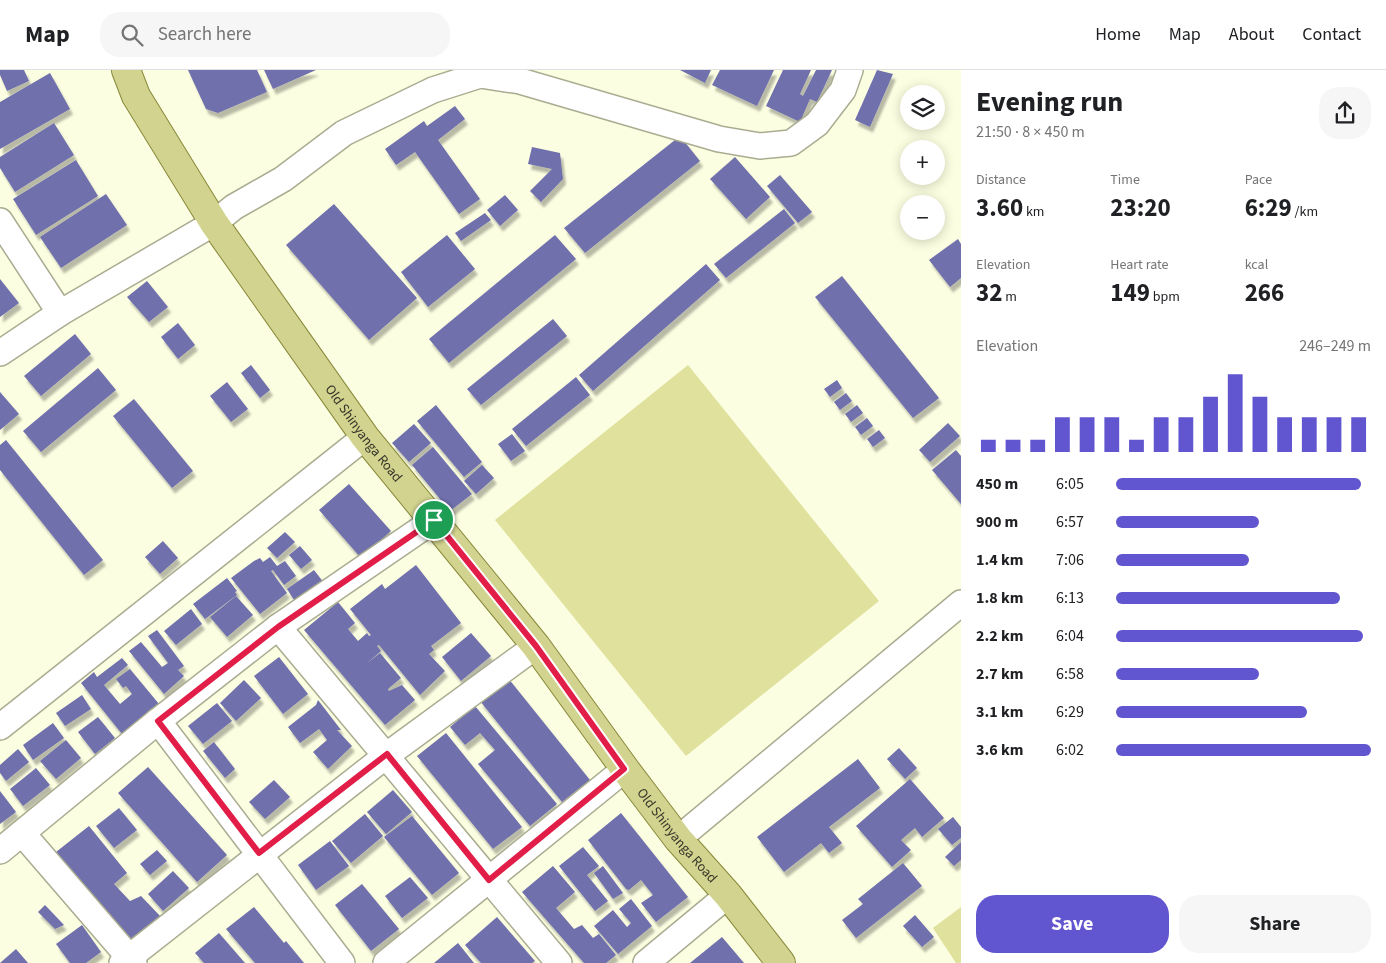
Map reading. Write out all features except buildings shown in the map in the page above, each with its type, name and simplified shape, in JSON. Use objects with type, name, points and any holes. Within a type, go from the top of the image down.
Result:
[{"type":"main road","name":"Old Shinyanga Road","points":[[126,70],[136,96],[214,223],[365,437],[536,646],[624,769],[678,839],[728,895],[782,963]]},
{"type":"street","points":[[0,353],[60,314],[214,223],[234,207],[283,179],[344,133],[433,90],[480,76],[520,81],[719,139],[760,146],[791,143],[817,124],[843,90],[850,70]]},
{"type":"street","points":[[0,221],[60,314]]},
{"type":"street","points":[[0,727],[365,437]]},
{"type":"street","points":[[0,851],[158,721],[278,627],[434,520]]},
{"type":"street","points":[[678,839],[961,603]]},
{"type":"street","points":[[278,627],[387,754],[559,963]]},
{"type":"street","points":[[22,833],[128,961],[259,853],[387,754],[536,646]]},
{"type":"street","points":[[158,721],[342,963]]},
{"type":"street","points":[[386,963],[624,769]]},
{"type":"street","points":[[646,963],[728,895]]},
{"type":"green space","points":[[688,365],[879,601],[686,756],[495,520]]},
{"type":"green space","points":[[961,907],[961,963],[956,963],[933,928]]},
{"type":"route","points":[[434,520],[536,646],[624,769],[489,880],[387,754],[259,853],[158,721],[278,627],[434,520]]}]
